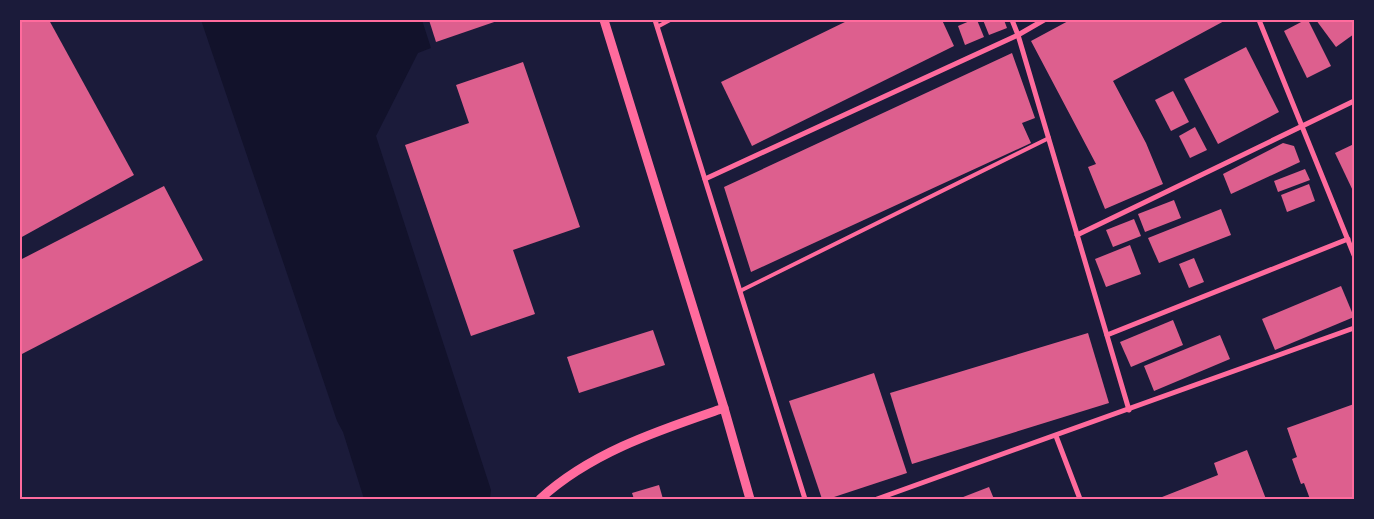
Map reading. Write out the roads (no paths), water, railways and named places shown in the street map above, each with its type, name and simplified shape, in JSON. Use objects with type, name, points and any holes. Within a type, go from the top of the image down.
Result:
[{"type":"street","points":[[604,20],[724,408],[750,499]]},
{"type":"street","points":[[655,20],[805,499]]},
{"type":"street","points":[[1012,20],[1049,138],[1129,410]]},
{"type":"street","points":[[705,179],[1018,35],[1044,20]]},
{"type":"street","points":[[1259,20],[1354,255]]},
{"type":"street","points":[[1077,235],[1354,101]]},
{"type":"street","points":[[1107,335],[1348,240]]},
{"type":"street","points":[[877,499],[1354,328]]},
{"type":"street","points":[[541,498],[590,462],[647,436],[724,408]]},
{"type":"street","points":[[1056,436],[1080,499]]},
{"type":"lane","points":[[657,27],[670,20]]},
{"type":"lane","points":[[740,291],[1049,138]]}]
